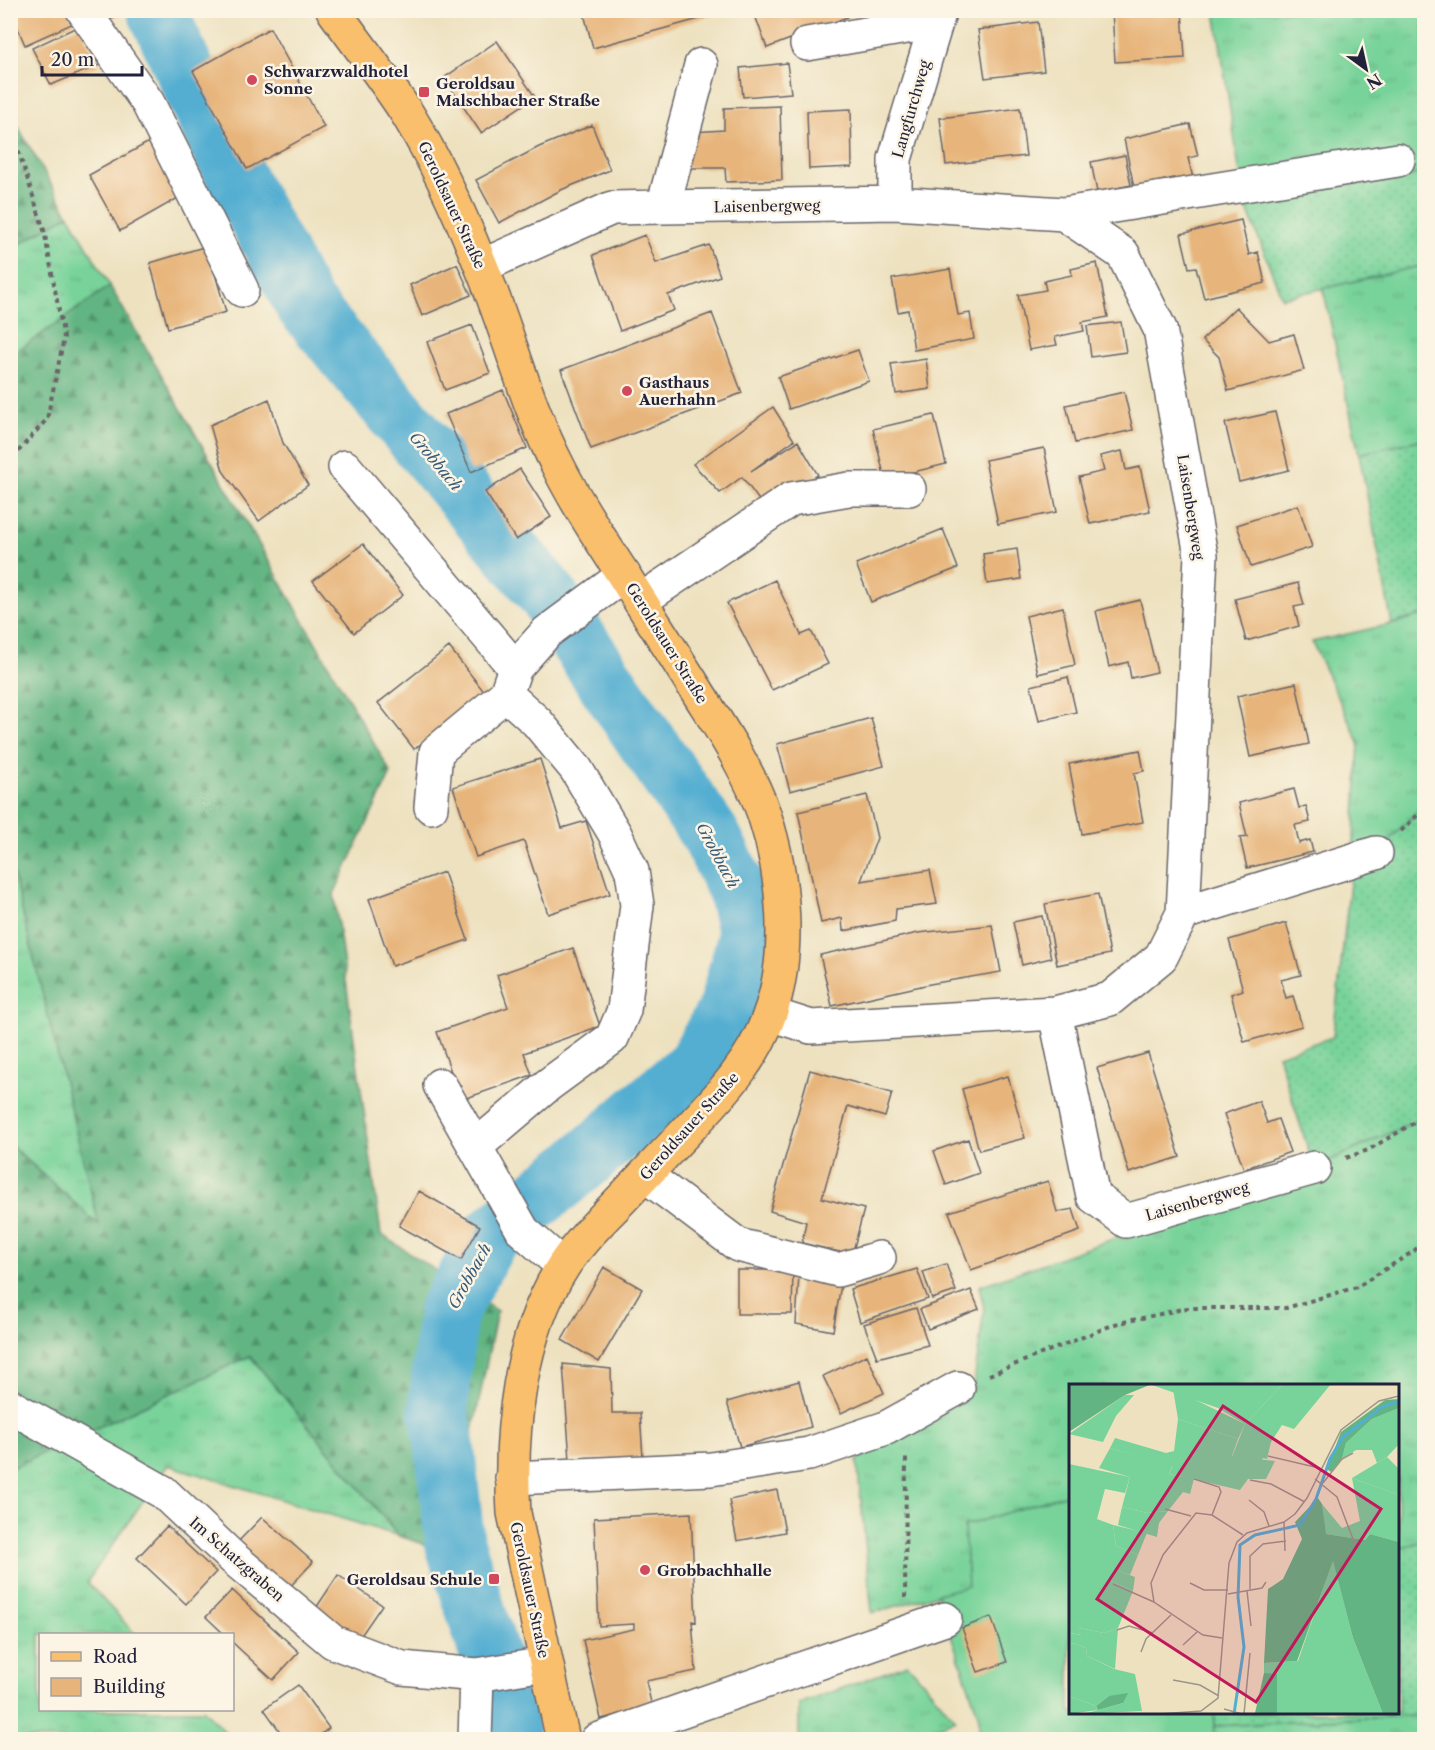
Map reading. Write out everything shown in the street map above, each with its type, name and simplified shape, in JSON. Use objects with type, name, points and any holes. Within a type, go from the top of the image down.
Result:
[{"type":"main road","name":"Geroldsauer Straße","points":[[333,10],[408,115],[447,187],[482,266],[536,416],[557,465],[580,507],[748,777],[762,809],[779,875],[783,910],[778,980],[770,1014],[756,1044],[738,1073],[717,1099],[585,1237],[563,1266],[536,1326],[526,1357],[518,1398],[512,1479],[514,1513],[520,1547],[532,1666],[562,1740]]},
{"type":"street","points":[[83,10],[148,103],[242,290]]},
{"type":"street","points":[[807,44],[945,15]]},
{"type":"street","name":"Langfurchweg","points":[[895,203],[895,159],[945,15]]},
{"type":"street","points":[[663,207],[701,65]]},
{"type":"street","name":"Laisenbergweg","points":[[482,266],[612,208],[895,203],[1064,214],[1398,160]]},
{"type":"street","name":"Laisenbergweg","points":[[770,1014],[811,1027],[1055,1013],[1110,999],[1161,957],[1183,913],[1201,566],[1199,544],[1160,329],[1123,254],[1064,214]]},
{"type":"street","points":[[345,467],[511,681],[537,722],[576,769],[615,834],[632,871],[637,905],[631,959],[624,1010],[612,1038],[548,1086],[475,1147]]},
{"type":"street","points":[[632,588],[791,499],[849,489],[909,489]]},
{"type":"street","name":"Geroldsauer Straße","points":[[431,807],[436,752],[511,681],[547,632],[583,605],[632,588]]},
{"type":"street","points":[[1183,913],[1376,853]]},
{"type":"street","name":"Laisenbergweg","points":[[1055,1013],[1093,1196],[1126,1221],[1314,1168]]},
{"type":"street","points":[[440,1085],[523,1231],[563,1266]]},
{"type":"street","points":[[645,1175],[738,1245],[838,1270],[879,1258]]},
{"type":"street","points":[[512,1479],[711,1469],[809,1454],[886,1428],[958,1388]]},
{"type":"street","name":"Im Schatzgraben","points":[[10,1406],[162,1492],[233,1558],[333,1642],[402,1668],[477,1675],[532,1666]]},
{"type":"street","points":[[597,1740],[932,1623]]},
{"type":"street","points":[[475,1740],[477,1675]]},
{"type":"path","points":[[10,125],[44,230],[64,338],[47,418],[14,456],[10,457]]},
{"type":"path","points":[[1314,1168],[1368,1150],[1425,1117]]},
{"type":"path","points":[[958,1388],[1115,1324],[1187,1308],[1286,1308],[1357,1287],[1414,1251],[1425,1241]]},
{"type":"path","points":[[886,1428],[907,1457],[905,1603],[932,1623]]},
{"type":"green space","points":[[1215,11],[1424,11],[1424,177],[1423,173],[1244,201]]},
{"type":"green space","points":[[10,113],[69,215],[11,249],[10,249]]},
{"type":"green space","points":[[1424,173],[1424,265],[1282,298],[1244,201]]},
{"type":"green space","points":[[69,215],[110,286],[11,356],[10,249]]},
{"type":"green space","points":[[1424,265],[1424,439],[1359,454],[1323,288]]},
{"type":"green space","points":[[110,286],[391,773],[334,894],[381,1234],[497,1311],[449,1552],[399,1536],[250,1356],[11,1468],[10,1145],[99,1225],[11,865],[10,356]]},
{"type":"green space","points":[[1424,439],[1424,614],[1392,624],[1359,454]]},
{"type":"green space","points":[[1424,614],[1424,805],[1376,853],[1353,855],[1359,742],[1312,642],[1392,624]]},
{"type":"green space","points":[[1424,805],[1424,1117],[1314,1168],[1278,1055],[1333,1037],[1353,855],[1376,853]]},
{"type":"green space","points":[[11,865],[100,1226],[11,1145]]},
{"type":"green space","points":[[1424,1117],[1424,1541],[1399,1548],[1399,1384],[1069,1384],[1069,1493],[965,1526],[968,1586],[872,1613],[857,1460],[973,1390],[984,1309],[979,1286],[1314,1168]]},
{"type":"green space","points":[[250,1356],[399,1536],[168,1465],[87,1582],[134,1633],[39,1633],[39,1711],[205,1711],[232,1739],[11,1739],[10,1468]]},
{"type":"green space","points":[[1069,1493],[1069,1714],[1214,1714],[1215,1726],[1212,1739],[979,1739],[979,1717],[937,1594],[968,1586],[964,1526]]},
{"type":"green space","points":[[1424,1541],[1424,1715],[1215,1726],[1214,1714],[1399,1714],[1399,1548]]},
{"type":"green space","points":[[908,1664],[956,1720],[900,1739],[799,1739],[799,1704]]},
{"type":"green space","points":[[1424,1715],[1424,1739],[1212,1740],[1215,1726]]},
{"type":"building","points":[[10,10],[68,10],[74,23],[25,45]]},
{"type":"building","points":[[102,10],[128,10],[107,21]]},
{"type":"building","points":[[583,10],[727,10],[728,11],[593,48]]},
{"type":"building","points":[[753,10],[844,10],[847,17],[767,48]]},
{"type":"building","points":[[1112,10],[1182,10],[1185,58],[1115,62]]},
{"type":"building","points":[[1038,22],[1044,71],[985,78],[978,30]]},
{"type":"building","points":[[79,26],[99,65],[51,85],[32,48]]},
{"type":"building","points":[[270,28],[324,127],[247,169],[193,71]]},
{"type":"building","points":[[497,41],[535,97],[481,133],[444,78]]},
{"type":"building","points":[[787,63],[791,93],[743,97],[740,68]]},
{"type":"building","points":[[780,106],[782,180],[726,182],[725,168],[682,168],[692,132],[724,130],[724,108]]},
{"type":"building","points":[[1020,108],[1026,156],[946,165],[940,118]]},
{"type":"building","points":[[851,109],[852,167],[809,169],[807,111]]},
{"type":"building","points":[[1190,124],[1198,156],[1188,158],[1194,182],[1175,186],[1174,178],[1134,187],[1124,139]]},
{"type":"building","points":[[592,125],[610,170],[561,190],[499,223],[476,180],[539,147]]},
{"type":"building","points":[[149,142],[180,197],[120,231],[89,175]]},
{"type":"building","points":[[1125,155],[1131,185],[1097,192],[1091,162]]},
{"type":"building","points":[[1241,220],[1249,255],[1258,252],[1265,283],[1204,298],[1196,267],[1189,268],[1181,234]]},
{"type":"building","points":[[645,235],[656,263],[709,245],[720,276],[668,295],[674,310],[620,331],[593,255]]},
{"type":"building","points":[[207,246],[226,312],[168,328],[150,263]]},
{"type":"building","points":[[1097,263],[1108,317],[1082,322],[1084,331],[1055,337],[1057,345],[1029,350],[1018,295],[1046,290],[1044,281],[1072,275],[1071,269]]},
{"type":"building","points":[[457,264],[471,295],[422,316],[410,285]]},
{"type":"building","points":[[950,269],[958,315],[970,313],[974,339],[914,350],[908,310],[898,312],[892,279]]},
{"type":"building","points":[[1236,307],[1269,341],[1294,334],[1304,370],[1228,391],[1219,357],[1202,340]]},
{"type":"building","points":[[712,313],[742,393],[591,449],[561,370]]},
{"type":"building","points":[[1121,322],[1126,352],[1091,357],[1087,326]]},
{"type":"building","points":[[472,325],[490,373],[445,390],[427,342]]},
{"type":"building","points":[[858,350],[869,381],[789,409],[778,377]]},
{"type":"building","points":[[926,359],[930,389],[896,394],[891,364]]},
{"type":"building","points":[[503,390],[527,448],[471,472],[446,414]]},
{"type":"building","points":[[1124,392],[1133,430],[1075,443],[1066,405]]},
{"type":"building","points":[[269,399],[283,443],[308,485],[259,521],[223,471],[210,425]]},
{"type":"building","points":[[773,407],[794,440],[751,471],[798,441],[818,475],[764,507],[742,477],[720,493],[693,464]]},
{"type":"building","points":[[1275,412],[1289,470],[1239,482],[1225,423]]},
{"type":"building","points":[[934,415],[946,464],[885,479],[873,429]]},
{"type":"building","points":[[1044,448],[1057,512],[998,524],[985,460]]},
{"type":"building","points":[[1122,451],[1126,470],[1140,467],[1150,511],[1090,524],[1079,477],[1104,471],[1100,456]]},
{"type":"building","points":[[520,469],[551,517],[516,540],[485,492]]},
{"type":"building","points":[[1298,505],[1312,547],[1251,567],[1237,525]]},
{"type":"building","points":[[943,529],[958,568],[871,602],[856,564]]},
{"type":"building","points":[[363,544],[403,595],[354,633],[313,581]]},
{"type":"building","points":[[1017,549],[1021,579],[987,584],[983,554]]},
{"type":"building","points":[[775,580],[801,635],[811,631],[828,664],[772,690],[727,603]]},
{"type":"building","points":[[1298,583],[1304,605],[1294,607],[1299,626],[1246,641],[1235,599]]},
{"type":"building","points":[[1140,600],[1157,672],[1131,678],[1128,662],[1109,667],[1096,611]]},
{"type":"building","points":[[1063,607],[1075,665],[1038,674],[1026,616]]},
{"type":"building","points":[[449,647],[486,694],[414,749],[378,703]]},
{"type":"building","points":[[1068,677],[1076,712],[1039,721],[1031,686]]},
{"type":"building","points":[[1296,683],[1309,744],[1250,757],[1237,696]]},
{"type":"building","points":[[871,718],[884,766],[790,791],[777,744]]},
{"type":"building","points":[[1140,750],[1144,771],[1134,773],[1143,822],[1082,834],[1069,764]]},
{"type":"building","points":[[540,759],[562,828],[586,821],[610,894],[548,914],[524,841],[476,857],[453,787]]},
{"type":"building","points":[[1294,789],[1299,808],[1306,806],[1310,822],[1295,825],[1299,843],[1310,840],[1313,852],[1247,868],[1240,838],[1247,837],[1239,803]]},
{"type":"building","points":[[867,795],[877,838],[861,881],[930,870],[937,904],[896,909],[895,921],[843,931],[842,918],[821,923],[798,812]]},
{"type":"building","points":[[444,872],[468,940],[392,966],[369,899]]},
{"type":"building","points":[[1098,894],[1110,954],[1057,965],[1045,904]]},
{"type":"building","points":[[1042,916],[1051,958],[1022,965],[1013,922]]},
{"type":"building","points":[[1286,923],[1301,975],[1281,980],[1286,998],[1293,996],[1302,1026],[1244,1042],[1231,994],[1243,990],[1229,940]]},
{"type":"building","points":[[992,925],[1001,972],[930,984],[832,1006],[820,955],[918,933]]},
{"type":"building","points":[[573,948],[600,1026],[524,1053],[532,1075],[461,1100],[437,1032],[508,1007],[497,975]]},
{"type":"building","points":[[1148,1053],[1180,1157],[1129,1173],[1097,1068]]},
{"type":"building","points":[[810,1070],[892,1093],[885,1117],[848,1106],[822,1198],[864,1209],[852,1255],[802,1243],[806,1222],[770,1211]]},
{"type":"building","points":[[1008,1076],[1025,1138],[979,1150],[962,1089]]},
{"type":"building","points":[[1259,1101],[1267,1123],[1278,1119],[1290,1152],[1244,1169],[1224,1114]]},
{"type":"building","points":[[968,1139],[979,1173],[946,1185],[934,1151]]},
{"type":"building","points":[[1048,1181],[1057,1212],[1073,1209],[1080,1231],[971,1270],[949,1212]]},
{"type":"building","points":[[419,1191],[480,1226],[461,1260],[399,1226]]},
{"type":"building","points":[[946,1264],[956,1291],[932,1299],[923,1272]]},
{"type":"building","points":[[604,1267],[642,1289],[599,1362],[562,1340]]},
{"type":"building","points":[[917,1269],[928,1299],[860,1322],[850,1289]]},
{"type":"building","points":[[737,1270],[793,1270],[792,1314],[737,1314]]},
{"type":"building","points":[[799,1274],[842,1279],[833,1331],[796,1324]]},
{"type":"building","points":[[971,1290],[979,1309],[928,1329],[920,1309]]},
{"type":"building","points":[[916,1308],[928,1345],[877,1358],[864,1324]]},
{"type":"building","points":[[867,1355],[884,1393],[841,1413],[823,1376]]},
{"type":"building","points":[[563,1364],[611,1369],[612,1413],[640,1413],[643,1458],[570,1460]]},
{"type":"building","points":[[799,1381],[811,1427],[740,1447],[727,1402]]},
{"type":"building","points":[[777,1490],[785,1532],[737,1541],[729,1500]]},
{"type":"building","name":"Grobbachhalle","points":[[691,1513],[696,1622],[692,1621],[696,1671],[646,1681],[652,1707],[601,1719],[583,1640],[634,1629],[634,1624],[599,1626],[594,1518]]},
{"type":"building","points":[[262,1517],[313,1562],[286,1591],[235,1545]]},
{"type":"building","points":[[167,1526],[216,1572],[186,1604],[137,1558]]},
{"type":"building","points":[[338,1575],[382,1605],[358,1640],[314,1611]]},
{"type":"building","points":[[232,1590],[299,1652],[273,1680],[234,1644],[234,1633],[223,1633],[206,1617]]},
{"type":"building","points":[[991,1617],[1007,1662],[978,1672],[962,1628]]},
{"type":"building","points":[[298,1685],[329,1728],[314,1740],[286,1740],[264,1709]]},
{"type":"waterway","name":"Grobbach","points":[[157,10],[222,151],[305,305],[546,593],[711,836],[737,889],[748,935],[727,1011],[696,1065],[588,1158],[489,1238],[448,1311],[438,1407],[455,1544],[503,1698],[511,1740]]},
{"type":"place","name":"Schwarzwaldhotel Sonne","points":[[252,80]]},
{"type":"place","name":"Geroldsau Malschbacher Straße","points":[[424,92]]},
{"type":"place","name":"Gasthaus Auerhahn","points":[[627,391]]},
{"type":"place","name":"Grobbachhalle","points":[[645,1570]]},
{"type":"place","name":"Geroldsau Schule","points":[[494,1579]]}]
